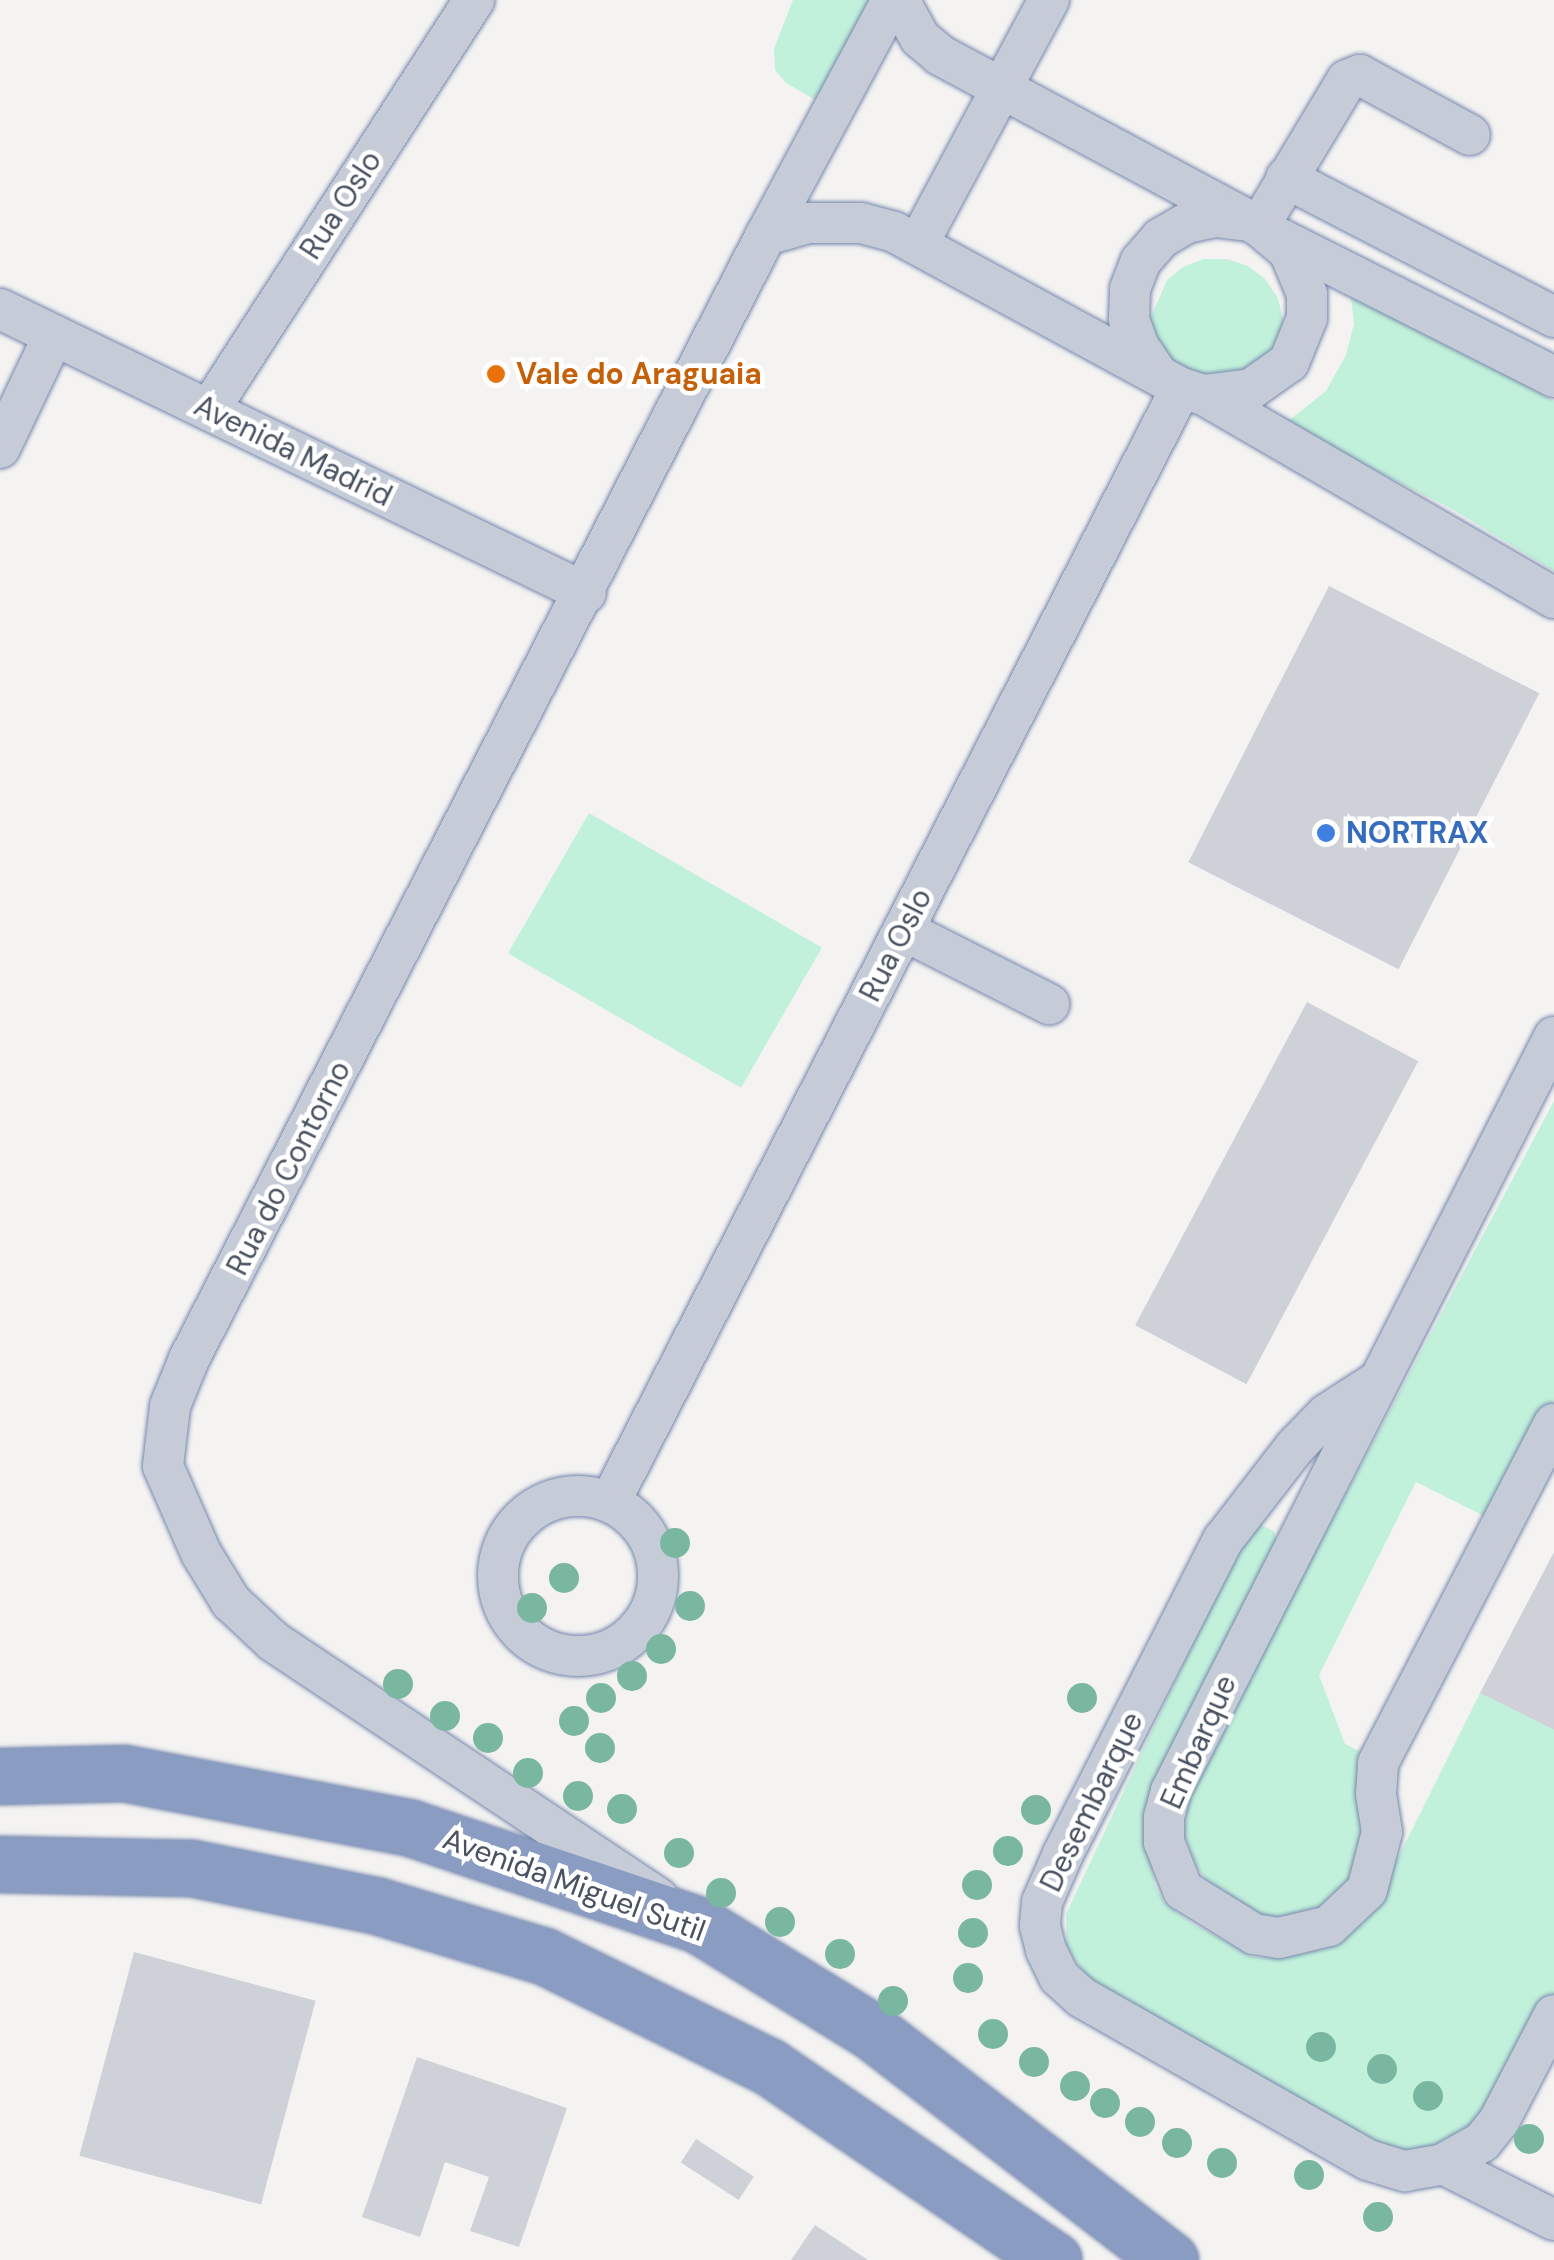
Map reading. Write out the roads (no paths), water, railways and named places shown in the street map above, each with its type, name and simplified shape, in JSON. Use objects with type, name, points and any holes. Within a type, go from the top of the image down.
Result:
[{"type":"highway","name":"Avenida Miguel Sutil","points":[[0,1776],[124,1773],[392,1824],[487,1851],[699,1925],[870,2030],[1170,2260]]},
{"type":"highway","points":[[0,1864],[192,1868],[378,1906],[544,1956],[768,2066],[1053,2260]]},
{"type":"street","name":"Rua Oslo","points":[[209,410],[474,0]]},
{"type":"street","points":[[896,0],[920,38],[999,89],[1554,377]]},
{"type":"street","name":"Rua do Contorno","points":[[699,1925],[273,1641],[231,1602],[187,1525],[163,1466],[170,1406],[189,1359],[586,593],[766,235],[896,0]]},
{"type":"street","points":[[918,244],[1049,0]]},
{"type":"street","points":[[1259,227],[1348,80],[1360,74],[1470,134]]},
{"type":"street","points":[[1286,178],[1554,317]]},
{"type":"street","points":[[1216,217],[1259,227],[1289,251],[1307,294],[1308,318],[1301,341],[1289,362],[1272,378],[1228,395],[1180,385],[1138,347],[1129,319],[1130,289],[1141,261],[1160,238],[1186,223],[1216,217]]},
{"type":"street","points":[[766,235],[808,223],[861,223],[884,228],[1180,385],[1554,598]]},
{"type":"street","name":"Avenida Madrid","points":[[0,310],[586,593]]},
{"type":"street","points":[[0,448],[54,335]]},
{"type":"street","name":"Rua Oslo","points":[[610,1502],[1180,385]]},
{"type":"street","points":[[903,930],[1048,1004]]},
{"type":"street","name":"Embarque","points":[[1554,1038],[1180,1774],[1164,1817],[1168,1856],[1183,1890],[1254,1934],[1279,1938],[1316,1931],[1348,1913],[1367,1890],[1382,1832],[1376,1794],[1378,1763],[1554,1424]]},
{"type":"street","name":"Desembarque","points":[[1378,1380],[1327,1414],[1294,1447],[1224,1540],[1062,1854],[1042,1902],[1040,1926],[1060,1978],[1081,1998],[1368,2160],[1406,2171],[1443,2164],[1482,2142],[1499,2121],[1554,2015]]},
{"type":"street","points":[[583,1496],[610,1502],[633,1517],[649,1539],[658,1565],[657,1593],[647,1618],[629,1639],[605,1652],[577,1657],[550,1652],[526,1639],[510,1620],[499,1596],[497,1571],[503,1547],[525,1517],[558,1498],[583,1496]]},
{"type":"street","points":[[1443,2164],[1554,2220]]},
{"type":"place","name":"Vale do Araguaia","points":[[496,374]]},
{"type":"place","name":"NORTRAX","points":[[1326,833]]}]
